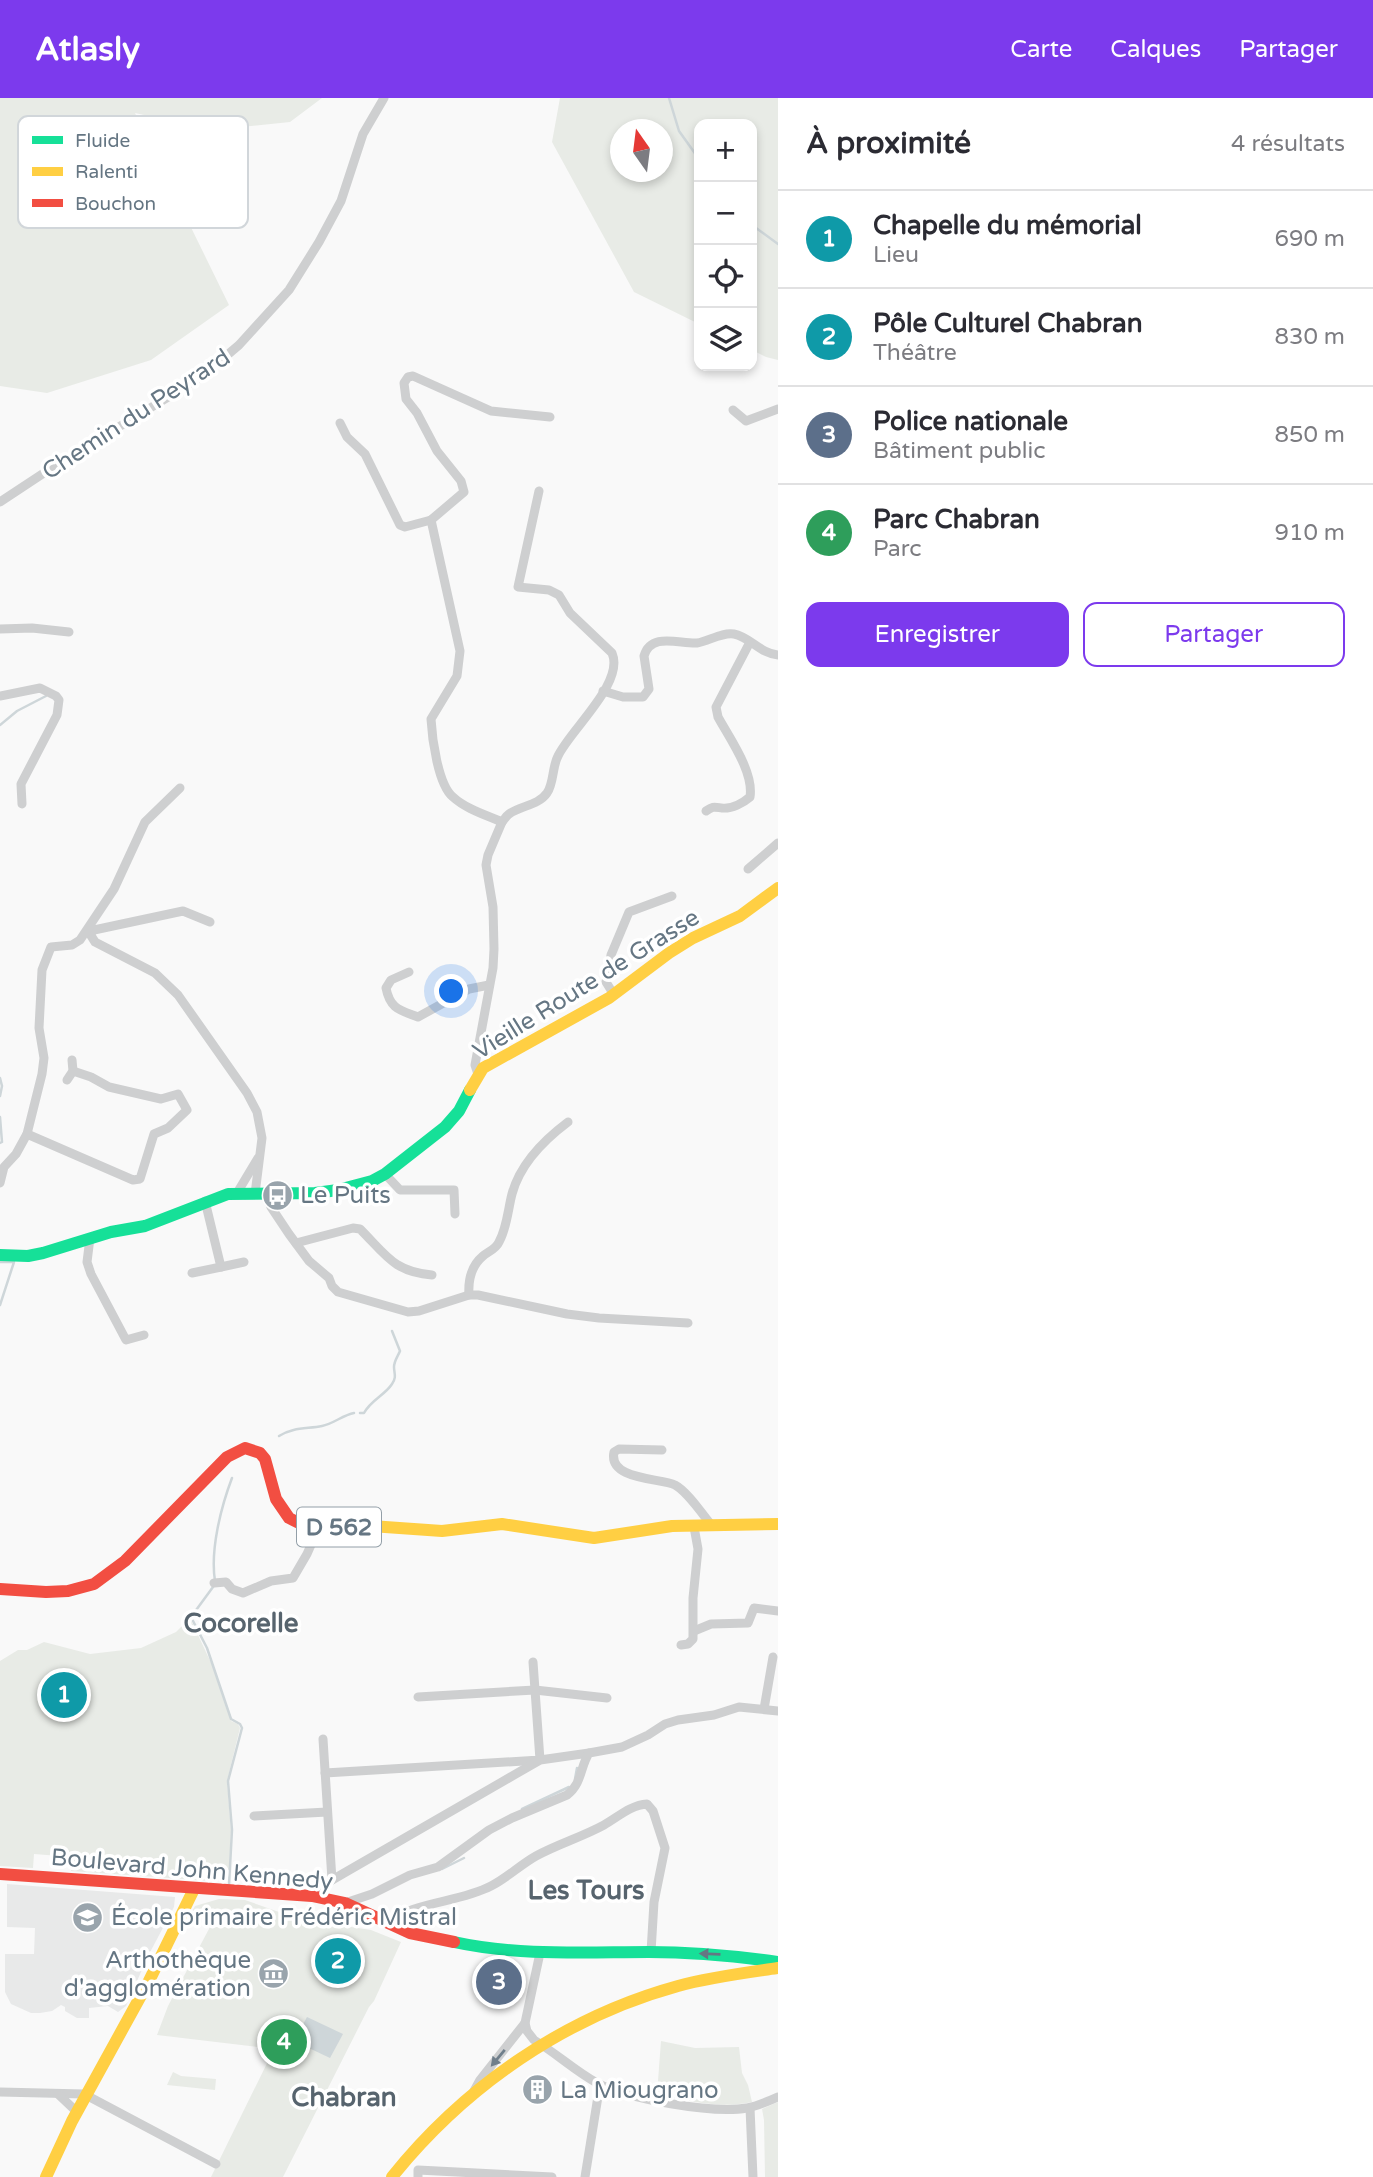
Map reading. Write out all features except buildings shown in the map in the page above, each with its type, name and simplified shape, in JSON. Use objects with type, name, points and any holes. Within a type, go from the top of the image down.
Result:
[{"type":"street","name":"Chemin du Peyrard","points":[[0,502],[206,373],[248,336],[289,290],[319,242],[341,201],[363,134],[384,98]]},
{"type":"street","points":[[340,423],[347,437],[365,454],[400,525],[405,527],[431,520],[464,492],[461,481],[437,451],[417,413],[406,399],[404,383],[408,377],[412,376],[491,411],[550,417]]},
{"type":"street","points":[[733,410],[746,421],[778,409]]},
{"type":"street","points":[[478,1074],[475,1065],[493,968],[493,907],[486,865],[488,855],[502,822],[509,814],[548,793],[559,754],[603,691],[613,671],[615,660],[612,653],[570,614],[559,595],[549,590],[518,587],[539,491]]},
{"type":"street","points":[[431,520],[460,651],[457,676],[431,719],[440,772],[446,790],[453,798],[502,822]]},
{"type":"street","points":[[0,629],[32,628],[69,632]]},
{"type":"street","points":[[603,691],[623,697],[643,697],[649,689],[644,656],[649,646],[658,642],[675,640],[696,643],[732,634],[778,655]]},
{"type":"street","points":[[706,811],[718,806],[731,807],[750,797],[748,774],[716,707],[750,642]]},
{"type":"street","points":[[0,696],[40,688],[56,696],[59,701],[57,715],[20,784],[22,804]]},
{"type":"street","points":[[0,1183],[4,1167],[16,1154],[27,1134],[44,1058],[39,1028],[39,1006],[42,970],[51,947],[72,945],[80,940],[114,889],[145,822],[180,788]]},
{"type":"street","points":[[748,869],[778,843]]},
{"type":"street","name":"Vieille Route de Grasse","points":[[0,1255],[28,1256],[43,1253],[90,1238],[155,1223],[205,1201],[237,1193],[315,1194],[364,1184],[385,1174],[445,1127],[459,1111],[483,1068],[614,995],[669,953],[693,938],[740,916],[778,888]]},
{"type":"street","points":[[614,995],[606,982],[607,968],[629,912],[672,896]]},
{"type":"street","points":[[210,922],[183,911],[94,930],[90,934],[94,942],[155,973],[178,995],[247,1093],[257,1112],[262,1138],[261,1195],[309,1261],[325,1273],[332,1286],[342,1295],[399,1311],[415,1312],[469,1295],[478,1295],[519,1305],[599,1318],[688,1324]]},
{"type":"street","points":[[409,972],[390,980],[386,988],[388,998],[393,1006],[418,1017],[469,989],[489,985]]},
{"type":"street","points":[[67,1080],[73,1071],[72,1060]]},
{"type":"street","points":[[27,1134],[133,1180],[140,1179],[154,1134],[168,1128],[187,1110],[178,1094],[161,1099],[108,1087],[73,1071]]},
{"type":"street","points":[[469,1295],[468,1283],[477,1262],[495,1248],[502,1236],[513,1190],[522,1171],[545,1140],[568,1122]]},
{"type":"street","points":[[237,1193],[261,1153]]},
{"type":"street","points":[[385,1174],[400,1190],[454,1190],[456,1214]]},
{"type":"street","points":[[205,1201],[221,1267]]},
{"type":"street","points":[[296,1243],[353,1228],[360,1229],[397,1266],[412,1273],[432,1275]]},
{"type":"street","points":[[90,1238],[87,1262],[91,1274],[126,1340],[144,1335]]},
{"type":"street","points":[[192,1273],[244,1262]]},
{"type":"street","name":"D 562","points":[[0,1588],[46,1592],[68,1591],[94,1584],[125,1561],[227,1457],[245,1448],[260,1453],[265,1459],[276,1499],[289,1518],[318,1529],[380,1525],[442,1531],[502,1524],[594,1538],[672,1526],[778,1524]]},
{"type":"street","points":[[662,1450],[619,1449],[614,1452],[613,1458],[616,1465],[628,1474],[677,1486],[712,1526]]},
{"type":"street","points":[[681,1645],[688,1644],[693,1639],[694,1631],[693,1598],[698,1549],[694,1527]]},
{"type":"street","points":[[216,1582],[226,1582],[232,1589],[243,1593],[271,1581],[293,1578],[318,1529]]},
{"type":"street","points":[[694,1631],[711,1624],[748,1623],[754,1608],[778,1611]]},
{"type":"street","points":[[764,1709],[773,1657]]},
{"type":"street","points":[[533,1662],[540,1760]]},
{"type":"street","points":[[418,1697],[535,1690],[607,1698]]},
{"type":"street","points":[[325,1773],[540,1760],[622,1747],[665,1724],[714,1715],[739,1707],[778,1711]]},
{"type":"street","points":[[323,1739],[332,1880]]},
{"type":"street","points":[[348,1905],[410,1875],[438,1867],[489,1830],[567,1795],[578,1783],[585,1753]]},
{"type":"street","points":[[312,1896],[332,1880],[540,1760]]},
{"type":"street","points":[[386,1923],[398,1914],[491,1886],[533,1857],[602,1826],[637,1805],[647,1804],[653,1811],[665,1848],[654,1902],[651,1952]]},
{"type":"street","points":[[254,1816],[327,1812]]},
{"type":"street","name":"Boulevard John Kennedy","points":[[0,1874],[312,1896],[348,1905],[386,1923],[432,1939],[471,1946],[540,1953],[651,1952],[724,1955],[778,1962]]},
{"type":"street","points":[[46,2177],[77,2112],[149,1981],[194,1889]]},
{"type":"street","points":[[473,2094],[480,2080],[525,2022],[540,1953]]},
{"type":"street","points":[[392,2177],[419,2144],[473,2094],[541,2044],[592,2017],[643,1996],[729,1976],[778,1968]]},
{"type":"street","points":[[525,2022],[531,2036],[570,2066],[600,2084],[634,2095],[719,2109],[750,2108],[778,2097]]},
{"type":"street","points":[[585,2177],[600,2084]]},
{"type":"street","points":[[0,2092],[87,2095],[216,2164]]},
{"type":"street","points":[[58,2094],[77,2112]]},
{"type":"street","points":[[750,2108],[753,2177]]},
{"type":"street","points":[[418,2177],[418,2170],[552,2177]]},
{"type":"shaded area","points":[[0,98],[322,98],[290,122],[248,126],[248,116],[148,116],[135,113],[136,116],[18,116],[18,228],[191,228],[229,305],[151,360],[47,393],[0,386]]},
{"type":"shaded area","points":[[560,98],[778,98],[778,360],[757,352],[757,119],[694,119],[694,322],[634,292],[552,142]]},
{"type":"shaded area","points":[[190,1618],[213,1667],[231,1721],[240,1728],[227,1781],[231,1831],[229,1870],[223,1869],[218,1879],[211,1881],[71,1871],[72,1857],[34,1854],[33,1868],[0,1866],[0,1661],[18,1650],[27,1650],[44,1642],[90,1654],[141,1648],[176,1632]]},
{"type":"shaded area","points":[[7,1884],[175,1897],[174,1907],[126,2006],[118,2012],[108,2006],[89,2008],[89,2018],[77,2018],[65,2011],[65,2007],[61,2005],[52,2011],[31,2013],[11,2004],[5,1992],[5,1954],[34,1954],[35,1928],[7,1927]]},
{"type":"shaded area","points":[[219,1899],[245,1900],[299,1919],[371,1930],[401,1942],[374,2001],[283,2177],[211,2177],[274,2049],[157,2035],[168,2006],[210,1927],[189,1917],[195,1906]]},
{"type":"shaded area","points":[[307,2017],[343,2034],[330,2058],[294,2041]]},
{"type":"shaded area","points":[[661,2041],[695,2048],[739,2047],[742,2073],[752,2102],[716,2104],[657,2094]]},
{"type":"shaded area","points":[[173,2072],[181,2076],[216,2079],[215,2090],[167,2085]]},
{"type":"shaded area","points":[[778,2102],[778,2177],[765,2177],[762,2109]]},
{"type":"waterway","points":[[669,98],[679,131],[694,152]]},
{"type":"waterway","points":[[757,229],[778,244]]},
{"type":"waterway","points":[[0,725],[17,711],[46,696]]},
{"type":"waterway","points":[[0,1078],[0,1096]]},
{"type":"waterway","points":[[0,1117],[0,1143]]},
{"type":"waterway","points":[[0,1262],[14,1262],[0,1305]]},
{"type":"waterway","points":[[360,1413],[364,1413],[389,1388],[394,1379],[394,1365],[400,1351],[392,1331]]},
{"type":"waterway","points":[[279,1436],[295,1430],[326,1425],[354,1413]]},
{"type":"waterway","points":[[215,1581],[214,1556],[218,1529],[232,1478]]},
{"type":"waterway","points":[[213,1587],[191,1617],[207,1648],[231,1719],[242,1728],[228,1781],[232,1830],[229,1885]]},
{"type":"waterway","points":[[575,1779],[577,1768]]},
{"type":"waterway","points":[[522,1809],[569,1787]]},
{"type":"waterway","points":[[442,1869],[464,1858]]},
{"type":"traffic: fast","points":[[0,1255],[28,1256],[111,1232],[145,1226],[228,1194],[315,1193],[372,1181],[385,1174],[445,1127],[459,1111],[470,1090]]},
{"type":"traffic: fast","points":[[454,1942],[527,1951],[681,1953],[778,1962]]},
{"type":"traffic: slow","points":[[470,1090],[483,1068],[609,998],[669,953],[693,938],[740,916],[778,888]]},
{"type":"traffic: slow","points":[[371,1526],[442,1531],[502,1524],[594,1538],[672,1526],[778,1524]]},
{"type":"traffic: slow","points":[[46,2177],[72,2121],[149,1981],[194,1889]]},
{"type":"traffic: slow","points":[[392,2177],[452,2113],[520,2059],[557,2036],[636,1999],[678,1986],[778,1968]]},
{"type":"traffic: jam","points":[[0,1589],[68,1591],[94,1584],[125,1561],[227,1457],[245,1448],[260,1453],[265,1459],[276,1499],[289,1518],[318,1529],[371,1526]]},
{"type":"traffic: jam","points":[[0,1874],[312,1896],[345,1903],[410,1933],[454,1942]]},
{"type":"place","name":"Le Puits","points":[[277,1195]]},
{"type":"place","name":"Chapelle du mémorial","points":[[64,1695]]},
{"type":"place","name":"École primaire Frédéric Mistral","points":[[88,1917]]},
{"type":"place","name":"Pôle Culturel Chabran","points":[[338,1961]]},
{"type":"place","name":"Arthothèque d'agglomération","points":[[274,1974]]},
{"type":"place","name":"Police nationale","points":[[499,1982]]},
{"type":"place","name":"Parc Chabran","points":[[284,2042]]},
{"type":"place","name":"La Miougrano","points":[[537,2090]]},
{"type":"district","name":"Cocorelle","points":[[241,1623]]},
{"type":"district","name":"Les Tours","points":[[586,1890]]},
{"type":"district","name":"Chabran","points":[[344,2097]]}]
